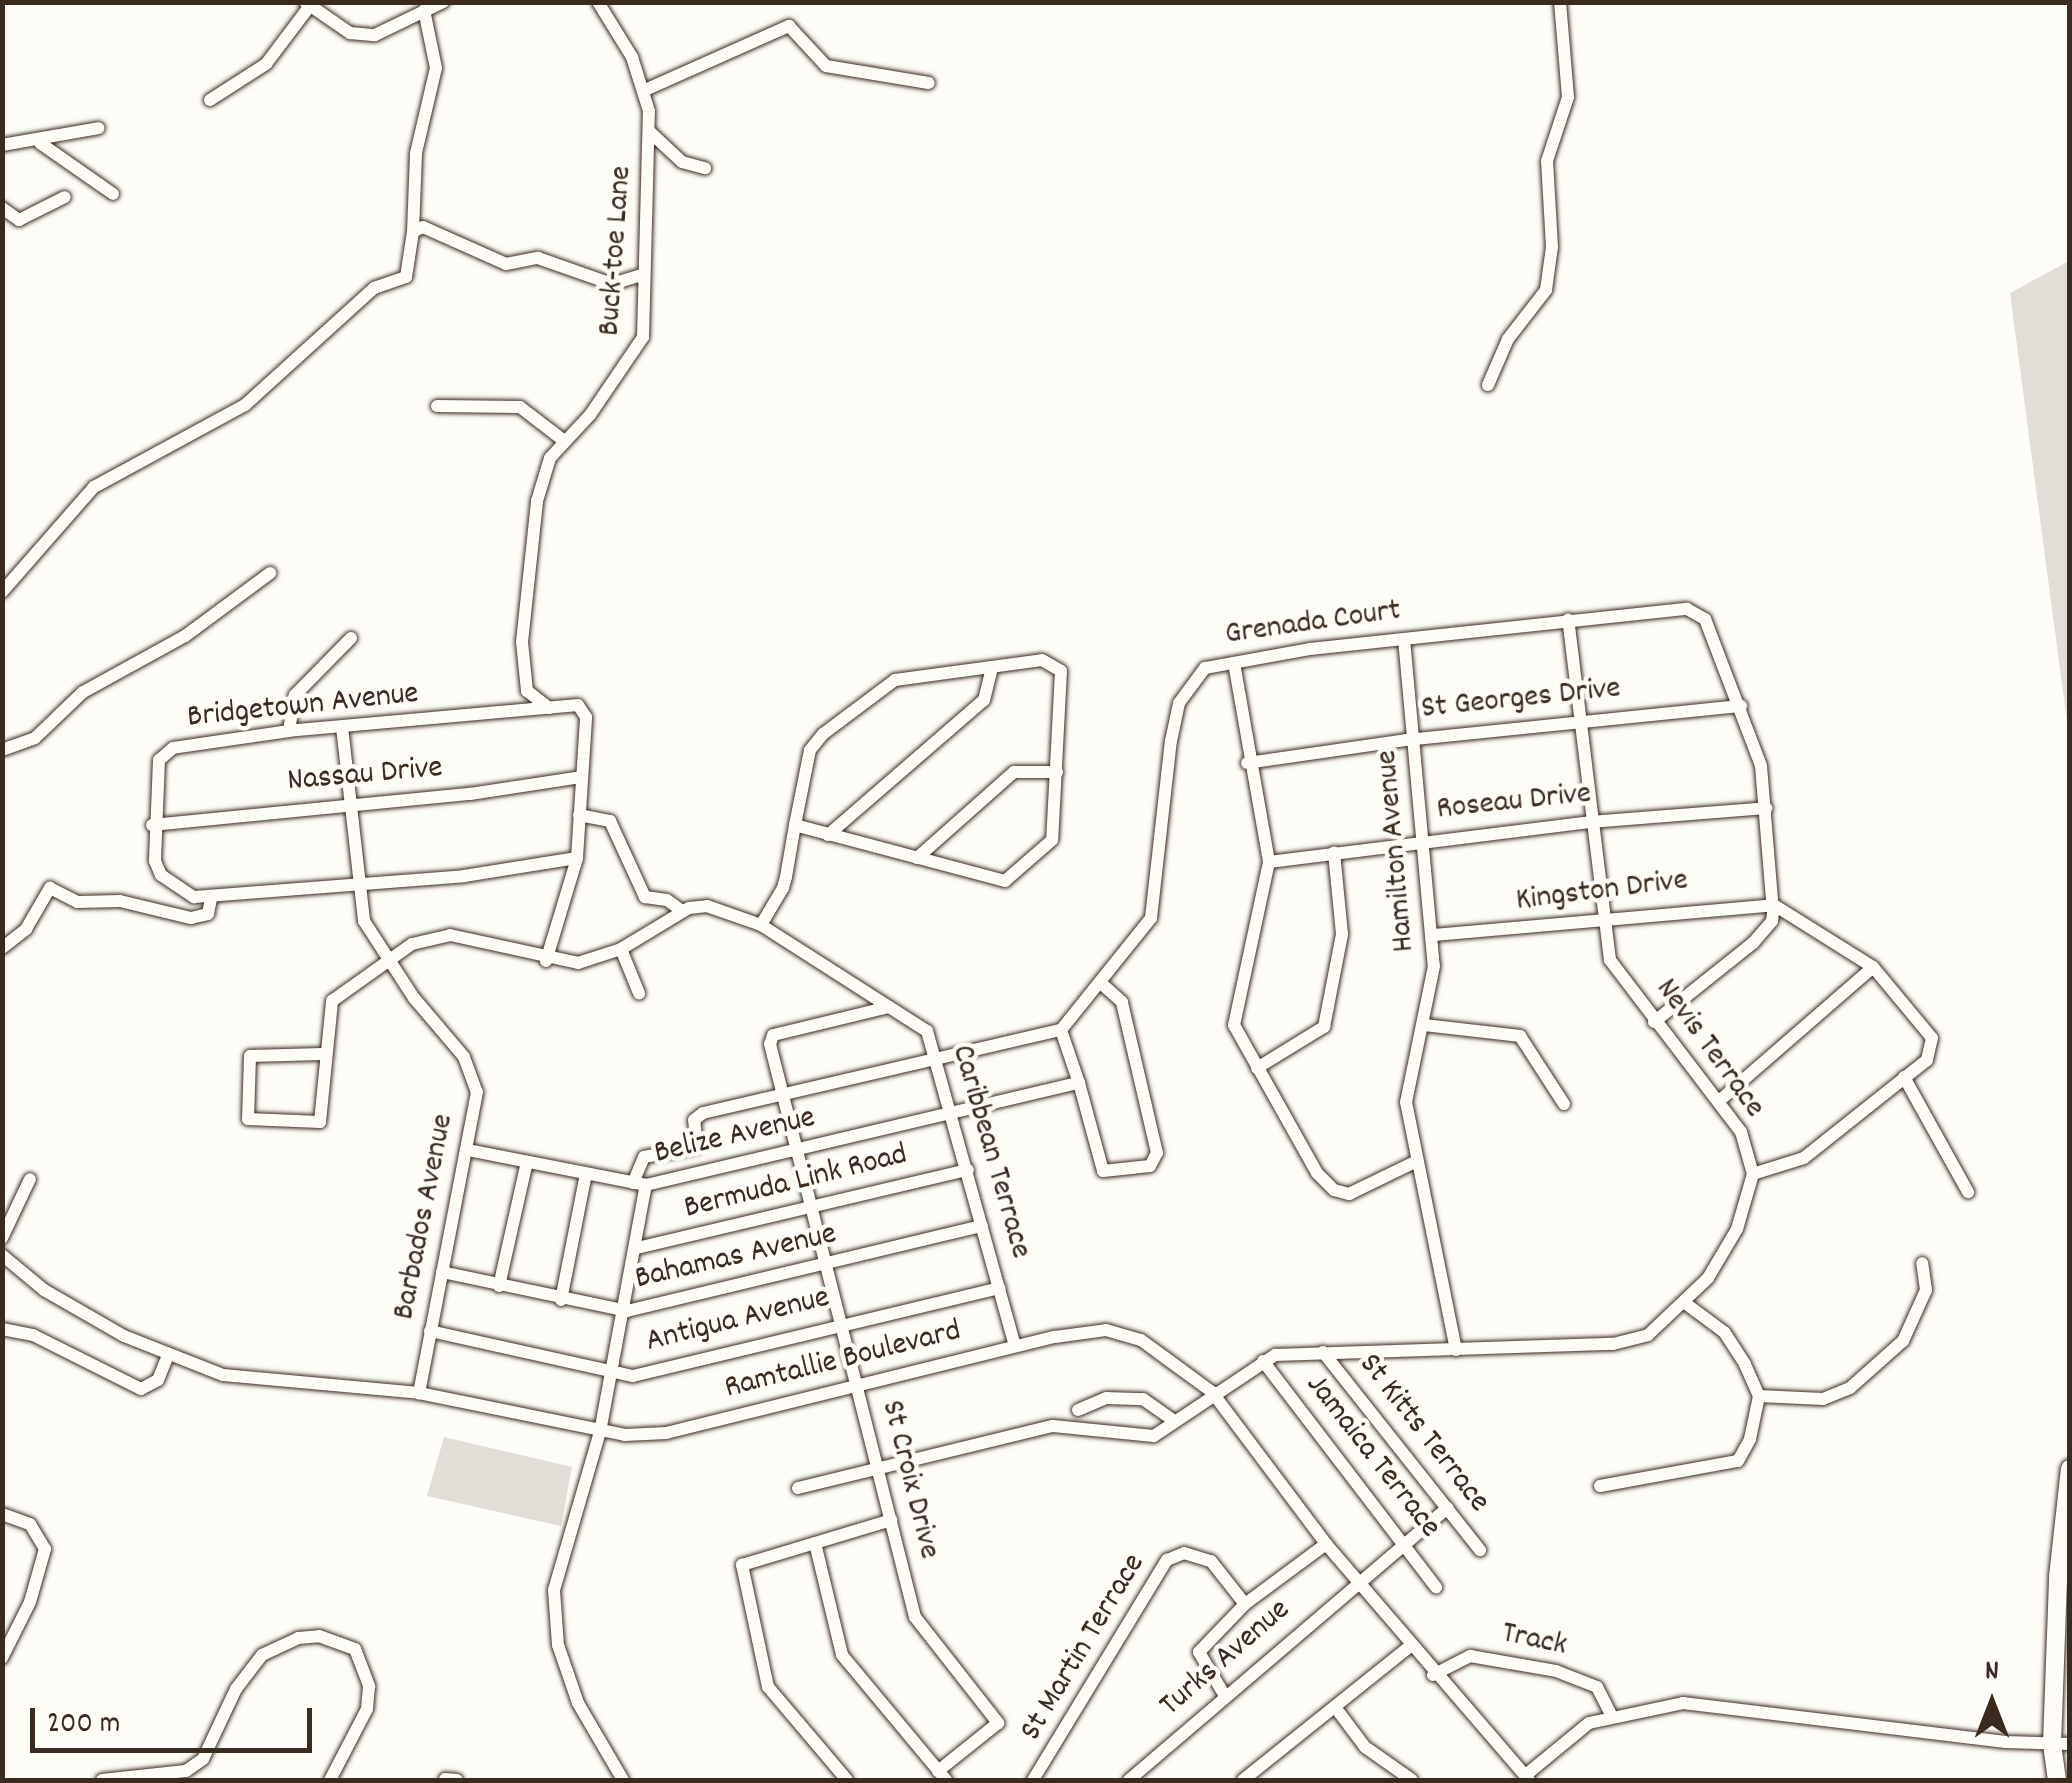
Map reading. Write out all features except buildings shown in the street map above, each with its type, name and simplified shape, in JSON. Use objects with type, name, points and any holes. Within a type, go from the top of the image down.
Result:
[{"type":"highway","points":[[2057,1780],[2070,1469]]},
{"type":"street","points":[[210,100],[266,64],[307,5],[350,33],[375,35],[442,2]]},
{"type":"street","name":"Buck-toe Lane","points":[[549,708],[527,690],[522,627],[537,501],[563,440],[581,427],[641,346],[641,276],[651,133],[645,90],[598,2]]},
{"type":"street","points":[[1488,386],[1508,339],[1546,290],[1552,247],[1547,161],[1568,97],[1560,2]]},
{"type":"street","points":[[2,592],[94,487],[245,405],[374,288],[406,276],[414,232],[416,152],[436,68],[424,10]]},
{"type":"street","points":[[645,90],[789,26],[826,66],[929,83]]},
{"type":"street","points":[[2,145],[38,142],[100,128]]},
{"type":"street","points":[[651,133],[682,162],[705,168]]},
{"type":"street","points":[[38,142],[114,194]]},
{"type":"street","points":[[2,208],[19,220],[65,197]]},
{"type":"street","points":[[414,232],[423,227],[506,264],[538,258],[612,284],[641,276]]},
{"type":"street","points":[[437,406],[520,408],[563,440]]},
{"type":"street","points":[[2,750],[35,738],[83,692],[186,636],[270,573]]},
{"type":"street","name":"Grenada Court","points":[[1061,1030],[1151,918],[1162,781],[1179,702],[1190,680],[1205,668],[1404,639],[1687,609],[1704,619],[1761,766],[1773,903]]},
{"type":"street","name":"Nevis Terrace","points":[[1568,620],[1601,918],[1610,960],[1741,1132],[1753,1174]]},
{"type":"street","points":[[289,731],[295,694],[351,638]]},
{"type":"street","name":"Hamilton Avenue","points":[[1404,639],[1434,935],[1424,1025],[1406,1102],[1414,1162],[1447,1281],[1456,1350]]},
{"type":"street","points":[[761,925],[783,888],[794,825],[810,750],[823,734],[896,680],[1042,660],[1061,671],[1052,840],[1006,880],[794,825]]},
{"type":"street","points":[[1234,663],[1248,763],[1269,862],[1234,1025],[1256,1068],[1334,1190],[1349,1194],[1414,1162]]},
{"type":"street","points":[[828,835],[984,700],[992,667]]},
{"type":"street","name":"Bridgetown Avenue","points":[[576,858],[464,876],[194,897],[161,875],[152,824],[164,752],[289,731],[578,705],[586,717],[581,777]]},
{"type":"street","name":"St Georges Drive","points":[[1248,763],[1414,739],[1740,706]]},
{"type":"street","name":"Barbados Avenue","points":[[342,727],[364,922],[473,1075],[477,1092],[419,1394]]},
{"type":"street","points":[[916,858],[1014,772],[1057,772]]},
{"type":"street","points":[[546,960],[576,858],[581,777]]},
{"type":"street","name":"Nassau Drive","points":[[152,824],[581,777]]},
{"type":"street","name":"Roseau Drive","points":[[1269,862],[1590,822],[1766,808]]},
{"type":"street","points":[[322,1054],[250,1056],[248,1119],[320,1122],[322,1054],[332,1001],[412,944],[450,935],[546,960],[578,963],[621,949],[682,911],[667,900],[645,897],[610,821],[579,815]]},
{"type":"street","points":[[1256,1068],[1324,1027],[1342,934],[1334,852]]},
{"type":"street","points":[[2,948],[26,929],[50,888],[78,902],[120,901],[192,918],[208,914],[211,898]]},
{"type":"street","points":[[798,1488],[1053,1426],[1154,1436],[1212,1392],[1263,1361],[1323,1352],[1613,1344],[1648,1335],[1684,1303],[1737,1229],[1753,1174],[1804,1158],[1927,1060],[1932,1038],[1873,967],[1773,903],[1772,920],[1753,943],[1654,1022]]},
{"type":"street","name":"Kingston Drive","points":[[1434,935],[1773,903]]},
{"type":"street","name":"Caribbean Terrace","points":[[682,911],[707,906],[761,925],[926,1031],[938,1056],[954,1111],[1014,1346]]},
{"type":"street","points":[[621,949],[638,994]]},
{"type":"street","points":[[1718,1101],[1873,967]]},
{"type":"street","points":[[623,1780],[578,1703],[558,1645],[554,1590],[600,1432],[627,1311],[637,1248],[644,1157],[697,1147],[695,1117],[938,1056],[1061,1030],[1103,1171],[1150,1166],[1157,1153],[1122,1002],[1102,983]]},
{"type":"street","name":"St Croix Drive","points":[[889,1007],[774,1036],[782,1094],[916,1617],[998,1724],[942,1776]]},
{"type":"street","points":[[1424,1025],[1520,1036],[1564,1104]]},
{"type":"street","points":[[1904,1077],[1968,1192]]},
{"type":"street","name":"Belize Avenue","points":[[468,1150],[640,1184],[797,1152],[954,1111],[1079,1084]]},
{"type":"street","points":[[499,1286],[527,1162]]},
{"type":"street","name":"Bermuda Link Road","points":[[637,1248],[968,1170]]},
{"type":"street","points":[[560,1300],[586,1174]]},
{"type":"street","points":[[2,1238],[30,1179]]},
{"type":"street","name":"Bahamas Avenue","points":[[442,1272],[560,1300],[627,1311],[982,1226]]},
{"type":"street","name":"Ramtallie Boulevard","points":[[2,1255],[44,1290],[168,1358],[223,1375],[419,1394],[600,1432],[666,1433],[1014,1346],[1106,1330],[1140,1340],[1212,1392],[1326,1544],[1433,1675],[1528,1777]]},
{"type":"street","points":[[1759,1396],[1823,1399],[1850,1388],[1903,1342],[1926,1290],[1922,1263]]},
{"type":"street","name":"Antigua Avenue","points":[[430,1331],[633,1376],[840,1322],[1000,1288]]},
{"type":"street","points":[[1600,1486],[1738,1461],[1759,1396],[1724,1332],[1684,1303]]},
{"type":"street","points":[[2,1329],[33,1335],[141,1389],[158,1380],[168,1358]]},
{"type":"street","name":"St Kitts Terrace","points":[[1323,1352],[1480,1550]]},
{"type":"street","name":"Jamaica Terrace","points":[[1263,1361],[1436,1587]]},
{"type":"street","points":[[1078,1410],[1106,1398],[1144,1399],[1174,1421]]},
{"type":"street","name":"Turks Avenue","points":[[1129,1780],[1358,1579],[1448,1508]]},
{"type":"street","points":[[2,1514],[30,1524],[45,1549],[30,1602],[2,1658]]},
{"type":"street","points":[[847,1780],[768,1686],[742,1565],[891,1520]]},
{"type":"street","points":[[815,1542],[842,1656],[942,1776]]},
{"type":"street","points":[[1226,1696],[1199,1652],[1245,1604],[1326,1544]]},
{"type":"street","name":"St Martin Terrace","points":[[1033,1780],[1167,1560],[1184,1552],[1211,1561],[1245,1604]]},
{"type":"street","points":[[102,1780],[186,1771],[203,1759],[236,1690],[262,1655],[298,1638],[319,1636],[356,1648],[369,1686],[367,1708],[330,1780]]},
{"type":"street","points":[[1244,1780],[1410,1646]]},
{"type":"street","name":"Track","points":[[1433,1675],[1470,1656],[1556,1671],[1597,1687],[1611,1714]]},
{"type":"street","points":[[1528,1777],[1611,1714],[1711,1703],[2061,1744]]},
{"type":"street","points":[[1336,1707],[1365,1747],[1402,1769],[1412,1780]]},
{"type":"street","points":[[1389,1780],[1402,1769]]},
{"type":"street","points":[[445,1780],[458,1780]]},
{"type":"shaded area","points":[[2069,261],[2069,737],[2010,293]]},
{"type":"shaded area","points":[[444,1437],[572,1467],[561,1526],[427,1496]]}]
